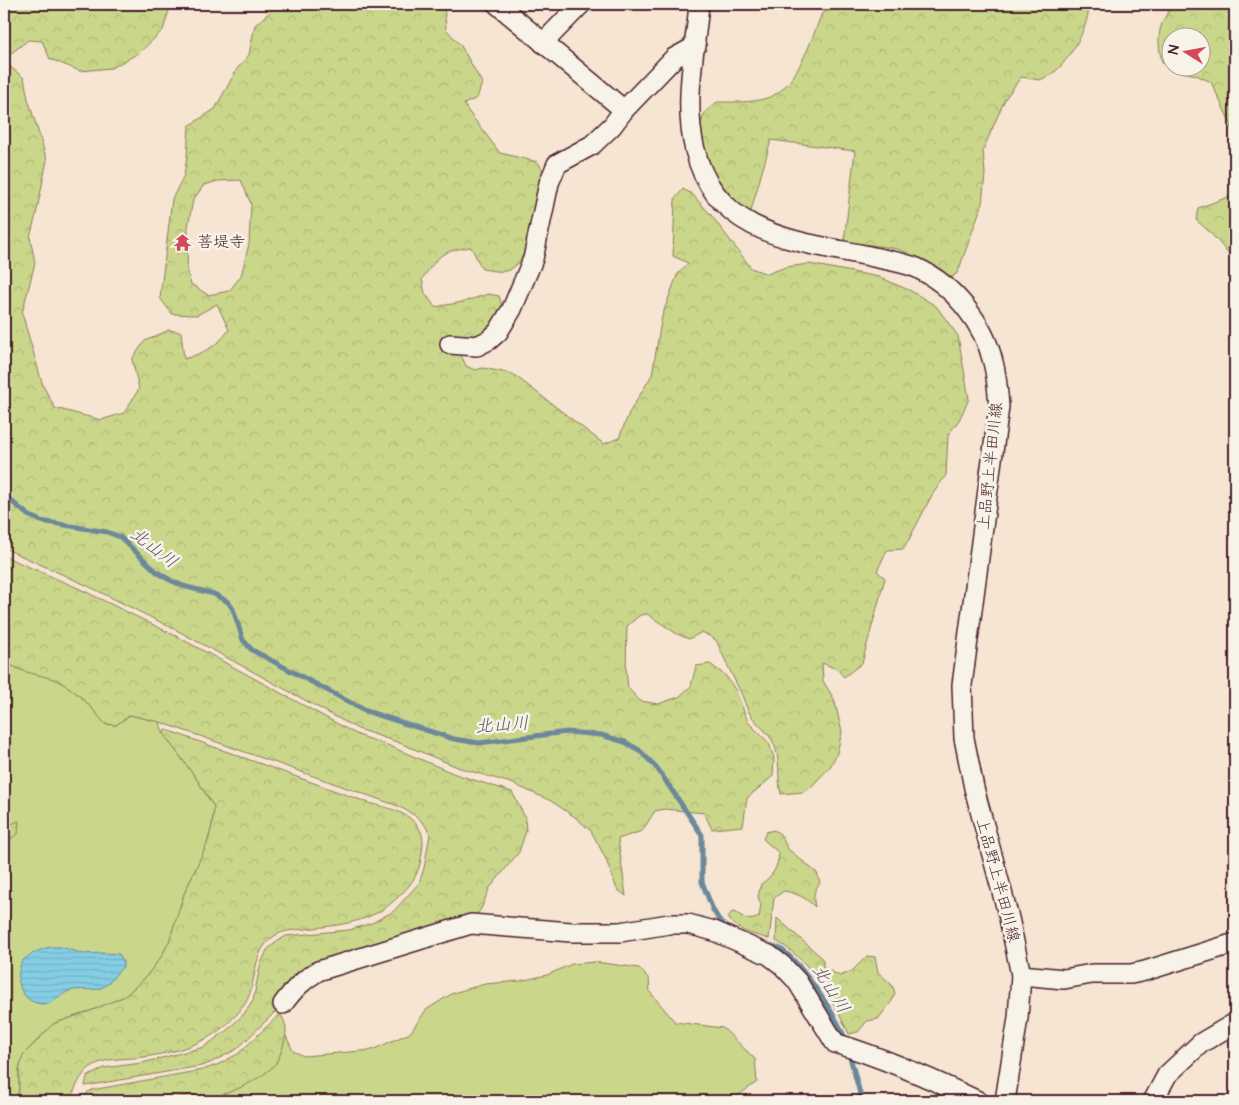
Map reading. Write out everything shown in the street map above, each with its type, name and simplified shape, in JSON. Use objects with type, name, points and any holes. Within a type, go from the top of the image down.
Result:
[{"type":"street","points":[[497,4],[624,110]]},
{"type":"street","points":[[544,43],[580,4]]},
{"type":"street","name":"上品野上半田川線","points":[[699,4],[690,94],[691,128],[695,150],[702,171],[719,199],[744,222],[759,229],[803,242],[898,262],[929,274],[944,285],[970,313],[987,344],[993,362],[999,407],[962,685],[964,738],[974,788],[1009,918],[1022,975],[1018,1018],[1005,1101]]},
{"type":"street","points":[[450,344],[477,346],[489,340],[498,332],[512,310],[533,259],[549,182],[557,164],[592,145],[612,126],[624,110],[674,58],[696,46]]},
{"type":"street","points":[[284,1004],[303,980],[318,971],[471,924],[571,932],[620,932],[669,924],[688,924],[714,931],[769,955],[782,965],[797,981],[835,1043],[951,1088],[978,1101]]},
{"type":"street","points":[[1022,975],[1064,979],[1092,974],[1130,974],[1235,943]]},
{"type":"street","points":[[1153,1101],[1167,1075],[1201,1043],[1235,1023]]},
{"type":"green space","points":[[4,4],[171,4],[163,30],[139,53],[111,68],[80,71],[50,59],[42,41],[28,40],[4,59]]},
{"type":"green space","points":[[282,4],[444,4],[446,29],[461,46],[482,83],[477,98],[464,104],[468,111],[500,153],[538,162],[544,173],[529,241],[517,264],[506,271],[482,269],[471,247],[453,250],[437,259],[422,279],[425,293],[435,307],[463,302],[488,294],[499,296],[502,305],[496,322],[474,339],[448,347],[461,355],[466,366],[475,370],[483,368],[513,374],[604,444],[619,438],[629,413],[652,375],[662,316],[677,275],[688,263],[673,256],[675,199],[683,189],[692,194],[711,215],[751,268],[767,274],[786,267],[809,264],[879,277],[911,291],[936,306],[958,336],[969,399],[959,420],[948,435],[946,475],[932,495],[904,549],[887,550],[877,571],[885,578],[862,663],[844,677],[837,669],[822,663],[823,681],[834,699],[842,732],[837,753],[830,767],[809,789],[803,792],[781,794],[774,744],[749,712],[716,640],[702,632],[689,639],[677,634],[647,614],[640,615],[627,626],[626,669],[628,688],[640,701],[658,704],[679,697],[691,686],[696,666],[710,664],[726,676],[736,691],[748,722],[769,743],[774,758],[773,776],[747,798],[743,826],[712,829],[704,813],[665,809],[655,811],[642,831],[618,839],[626,896],[617,889],[605,857],[591,831],[575,817],[551,801],[511,783],[460,768],[397,742],[358,729],[180,632],[88,586],[4,548],[4,62],[24,78],[28,99],[47,160],[30,237],[35,263],[22,313],[43,386],[55,408],[101,420],[124,413],[139,389],[132,359],[145,341],[169,330],[181,332],[184,359],[209,349],[220,341],[229,330],[217,304],[197,315],[172,314],[160,298],[172,199],[184,175],[189,126],[215,109],[237,69],[249,55],[255,25]],"holes":[[[241,180],[251,204],[249,244],[241,276],[229,291],[208,295],[191,284],[187,272],[188,227],[193,200],[204,185],[218,181]]]},
{"type":"green space","points":[[848,4],[1089,4],[1084,29],[1080,38],[1060,67],[1040,80],[1021,77],[1005,99],[983,150],[985,174],[982,204],[958,272],[952,278],[942,270],[898,249],[844,241],[855,151],[771,140],[750,214],[719,181],[705,152],[701,126],[706,112],[717,102],[755,101],[777,93],[795,74],[802,62],[822,13]]},
{"type":"green space","points":[[1175,4],[1228,4],[1235,11],[1235,144],[1231,124],[1211,82],[1202,78],[1212,78],[1212,28],[1162,28],[1162,62],[1159,38],[1165,17]]},
{"type":"green space","points":[[1235,168],[1235,264],[1217,240],[1196,220],[1198,208],[1231,196]]},
{"type":"green space","points":[[4,556],[80,589],[178,637],[358,735],[387,745],[455,774],[512,792],[525,817],[526,831],[519,852],[489,889],[481,909],[472,920],[316,966],[275,1012],[237,1049],[201,1066],[85,1086],[87,1077],[104,1068],[142,1063],[204,1047],[226,1031],[243,1015],[253,1001],[260,966],[267,950],[286,936],[349,930],[372,923],[394,911],[419,883],[424,868],[430,834],[425,825],[416,816],[398,806],[160,722],[130,715],[116,725],[105,724],[85,701],[67,686],[10,664],[4,659]]},
{"type":"green space","points":[[4,659],[24,671],[53,679],[67,686],[85,701],[106,724],[116,725],[130,715],[160,722],[163,733],[196,778],[214,807],[212,826],[207,844],[184,894],[169,942],[161,957],[146,977],[125,996],[53,1024],[23,1055],[19,1071],[19,1091],[14,1101],[4,1101]]},
{"type":"green space","points":[[167,730],[403,814],[415,822],[421,832],[423,841],[420,864],[414,879],[405,891],[387,906],[366,918],[331,926],[289,931],[273,937],[261,951],[250,994],[246,1002],[228,1024],[206,1039],[161,1054],[98,1063],[85,1072],[69,1101],[14,1101],[19,1091],[19,1071],[23,1055],[53,1024],[125,996],[146,977],[161,957],[169,942],[184,894],[207,844],[212,826],[214,807],[196,778],[165,736],[164,731]]},
{"type":"green space","points":[[19,821],[18,834],[4,843],[4,827]]},
{"type":"green space","points":[[774,830],[780,834],[788,849],[817,873],[820,883],[814,894],[815,907],[801,896],[789,892],[784,891],[774,898],[769,939],[741,929],[731,922],[728,917],[732,912],[747,919],[759,917],[761,905],[758,897],[761,884],[774,871],[779,853],[763,839],[766,832]]},
{"type":"green space","points":[[777,918],[820,956],[823,960],[823,967],[840,976],[852,971],[867,956],[875,957],[878,972],[892,985],[895,993],[892,1001],[878,1019],[867,1021],[858,1032],[849,1034],[820,982],[800,959],[776,941]]},
{"type":"green space","points":[[595,962],[639,968],[649,979],[650,992],[675,1022],[723,1028],[755,1059],[757,1082],[737,1096],[724,1101],[591,1101],[575,1097],[544,1101],[174,1101],[186,1094],[215,1096],[276,1063],[286,1036],[293,1051],[304,1056],[372,1050],[410,1033],[426,1010],[453,993],[485,984],[520,981],[547,975],[572,964]]},
{"type":"green space","points":[[280,1014],[286,1026],[286,1034],[278,1060],[270,1069],[256,1079],[222,1095],[190,1095],[174,1101],[79,1101],[92,1090],[202,1070],[217,1065],[238,1054]]},
{"type":"water","points":[[49,947],[61,947],[84,954],[119,954],[123,961],[123,967],[108,984],[101,988],[71,991],[47,1004],[35,1003],[24,995],[21,989],[19,982],[20,968],[22,961],[33,953]]},
{"type":"waterway","name":"北山川","points":[[4,495],[28,515],[41,521],[107,532],[120,537],[157,572],[170,580],[183,586],[214,594],[228,602],[233,609],[243,640],[252,650],[366,711],[454,739],[479,743],[567,732],[601,735],[625,742],[639,750],[657,768],[702,835],[702,882],[713,910],[721,923],[730,929]]},
{"type":"waterway","name":"北山川","points":[[767,945],[782,950],[809,979],[828,1006],[846,1042]]},
{"type":"waterway","name":"北山川","points":[[849,1053],[862,1101]]},
{"type":"waterway","points":[[591,1101],[616,1101]]},
{"type":"place","name":"菩堤寺","points":[[183,242]]}]
